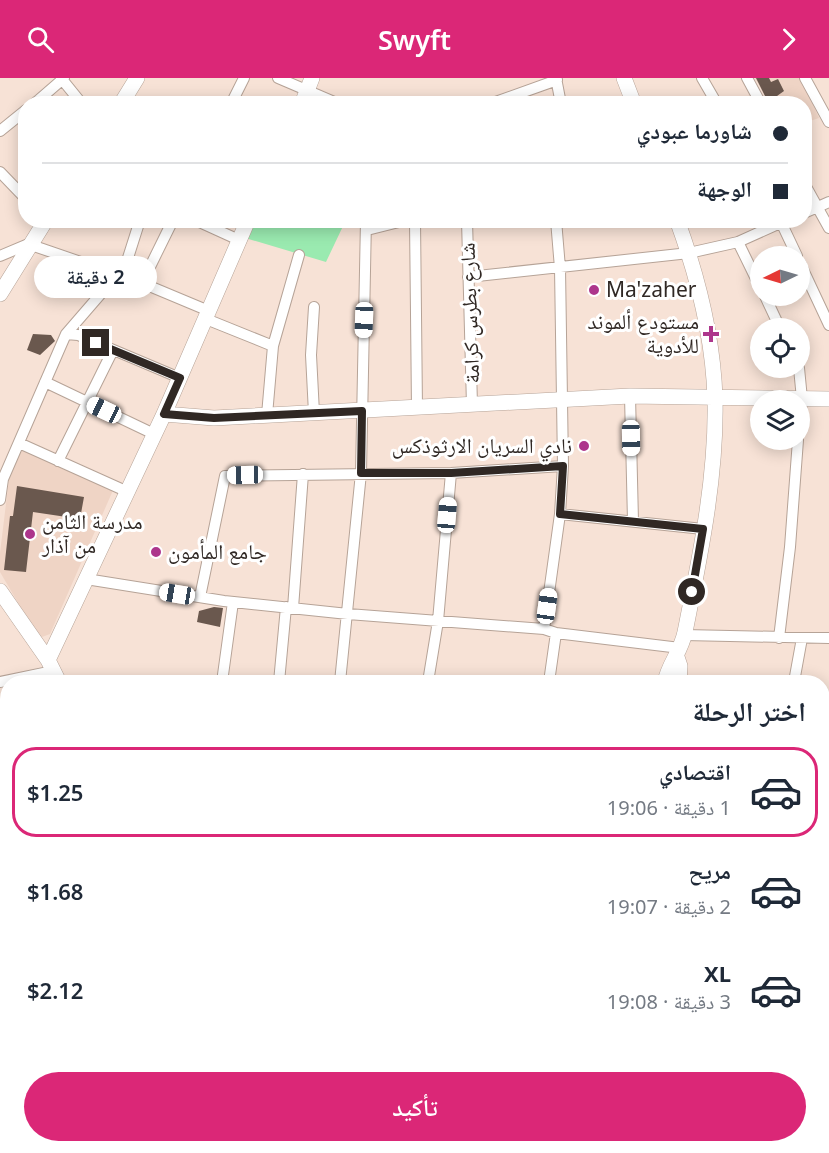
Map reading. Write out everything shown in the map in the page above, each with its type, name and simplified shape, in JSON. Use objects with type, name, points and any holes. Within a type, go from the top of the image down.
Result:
[{"type":"main road","points":[[126,96],[137,78]]},
{"type":"main road","points":[[624,78],[631,96]]},
{"type":"main road","points":[[0,294],[42,228]]},
{"type":"main road","points":[[53,671],[86,579],[164,414],[244,228]]},
{"type":"main road","points":[[679,675],[680,646],[703,529],[712,465],[715,397],[708,331],[689,254],[680,228]]},
{"type":"main road","points":[[164,414],[214,418],[630,396],[750,398]]},
{"type":"main road","points":[[810,399],[829,399]]},
{"type":"main road","points":[[0,591],[53,671]]},
{"type":"main road","points":[[667,675],[680,646]]},
{"type":"street","points":[[42,96],[62,78],[76,96]]},
{"type":"street","points":[[235,96],[244,78]]},
{"type":"street","points":[[278,78],[307,91]]},
{"type":"street","points":[[702,78],[712,96]]},
{"type":"street","points":[[747,78],[757,96]]},
{"type":"street","points":[[805,78],[829,122]]},
{"type":"street","points":[[511,96],[556,79],[559,96]]},
{"type":"street","points":[[0,131],[18,116]]},
{"type":"street","points":[[0,172],[18,191]]},
{"type":"street","points":[[812,198],[829,228]]},
{"type":"street","points":[[812,209],[829,202]]},
{"type":"street","points":[[0,500],[3,479],[66,334],[127,261],[137,228]]},
{"type":"street","points":[[142,284],[169,228]]},
{"type":"street","points":[[213,228],[239,240]]},
{"type":"street","points":[[341,675],[361,473],[367,228]]},
{"type":"street","points":[[415,228],[417,408]]},
{"type":"street","name":"شارع بطرس كرامة","points":[[467,228],[472,405]]},
{"type":"street","points":[[544,629],[560,514],[563,466],[560,268],[557,228]]},
{"type":"street","points":[[468,277],[689,254],[738,242],[767,228]]},
{"type":"street","points":[[785,228],[793,246]]},
{"type":"street","points":[[738,242],[750,267]]},
{"type":"street","points":[[0,256],[32,243],[142,284],[273,346]]},
{"type":"street","points":[[267,415],[273,346],[299,255]]},
{"type":"street","points":[[810,285],[829,326]]},
{"type":"street","points":[[314,307],[311,355],[314,413]]},
{"type":"street","points":[[66,334],[78,336],[180,378]]},
{"type":"street","points":[[58,461],[113,350]]},
{"type":"street","points":[[45,382],[154,434]]},
{"type":"street","points":[[630,396],[633,521]]},
{"type":"street","points":[[19,443],[128,492]]},
{"type":"street","points":[[778,638],[790,547],[797,450]]},
{"type":"street","points":[[200,597],[225,476],[451,473],[563,466]]},
{"type":"street","points":[[429,675],[438,621],[451,473]]},
{"type":"street","points":[[280,675],[303,474]]},
{"type":"street","points":[[560,514],[703,529]]},
{"type":"street","points":[[86,579],[233,602],[348,614],[544,629],[556,633],[680,646],[778,638],[829,638]]},
{"type":"street","points":[[223,675],[233,602]]},
{"type":"street","points":[[550,675],[556,633]]},
{"type":"street","points":[[795,675],[802,638]]},
{"type":"street","points":[[34,675],[53,671]]},
{"type":"shaded area","points":[[755,78],[801,78],[809,96],[765,96]]},
{"type":"shaded area","points":[[812,102],[819,118],[812,120]]},
{"type":"shaded area","points":[[22,449],[114,488],[50,634],[42,637],[34,630],[0,572],[0,553],[9,479]]},
{"type":"green space","points":[[246,228],[342,228],[326,262],[242,237]]},
{"type":"building","points":[[756,78],[769,78],[771,82],[778,79],[784,91],[777,96],[765,96]]},
{"type":"building","points":[[33,334],[51,335],[55,341],[40,355],[27,350]]},
{"type":"building","points":[[17,486],[84,497],[80,519],[33,512],[26,572],[4,570],[10,516],[13,516]]},
{"type":"building","points":[[214,607],[223,608],[220,627],[197,622],[199,611]]},
{"type":"place","name":"Ma'zaher","points":[[594,290]]},
{"type":"place","name":"مستودع ألموند للأدوية","points":[[711,334]]},
{"type":"place","name":"نادي السريان الارثوذكس","points":[[584,446]]},
{"type":"place","name":"مدرسة الثامن من آذار","points":[[30,534]]},
{"type":"place","name":"جامع المأمون","points":[[156,552]]},
{"type":"route","points":[[96,343],[180,378],[164,414],[214,418],[362,411],[361,473],[451,473],[563,466],[560,514],[703,529],[692,592]]}]
